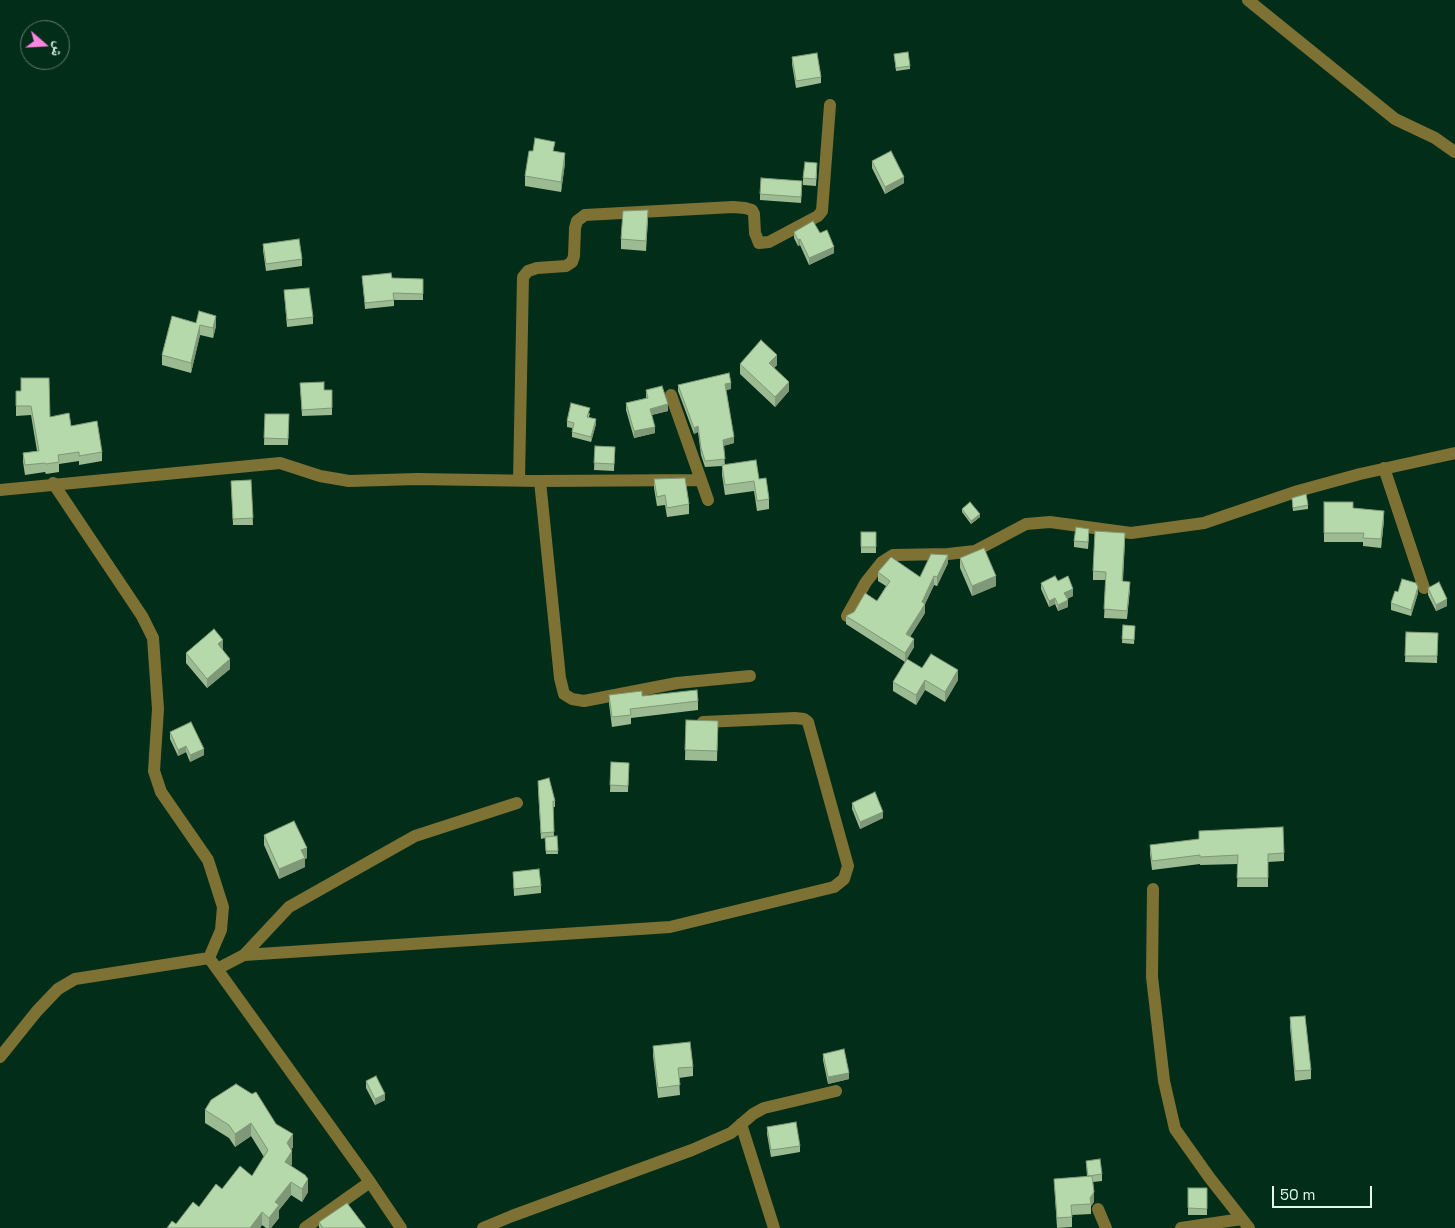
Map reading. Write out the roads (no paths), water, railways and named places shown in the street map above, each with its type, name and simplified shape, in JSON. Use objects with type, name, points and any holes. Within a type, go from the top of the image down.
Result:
[{"type":"street","points":[[1248,0],[1395,120],[1435,138],[1455,152]]},
{"type":"street","points":[[519,480],[523,276],[537,268],[566,266],[572,262],[575,228],[577,222],[585,215],[733,207],[745,208],[752,210],[754,214],[755,233],[759,243],[768,242],[818,216],[822,211],[830,105]]},
{"type":"street","points":[[672,395],[708,500]]},
{"type":"street","points":[[847,616],[866,582],[882,562],[893,555],[948,554],[975,551],[1026,524],[1050,522],[1131,533],[1204,523],[1298,491],[1384,468],[1455,453]]},
{"type":"street","points":[[0,490],[53,483],[280,462],[320,476],[349,481],[417,478],[540,481],[701,480]]},
{"type":"street","points":[[1384,468],[1424,588]]},
{"type":"street","points":[[540,481],[560,678],[564,694],[572,700],[584,701],[677,683],[750,676]]},
{"type":"street","points":[[53,483],[142,616],[153,638],[158,709],[154,771],[160,792],[208,860],[223,907],[221,930],[209,958]]},
{"type":"street","points":[[244,954],[670,927],[834,887],[844,879],[848,866],[808,722],[804,718],[695,722]]},
{"type":"street","points":[[217,969],[244,954],[289,906],[415,836],[516,803]]},
{"type":"street","points":[[1153,889],[1152,978],[1164,1081],[1175,1129],[1246,1224]]},
{"type":"street","points":[[209,958],[401,1228]]},
{"type":"street","points":[[0,1057],[36,1011],[58,989],[75,979],[209,958]]},
{"type":"street","points":[[483,1228],[692,1150],[731,1133],[753,1114],[764,1108],[836,1092]]},
{"type":"street","points":[[741,1124],[774,1228]]},
{"type":"street","points":[[305,1228],[370,1182]]},
{"type":"street","points":[[1098,1209],[1106,1228]]},
{"type":"street","points":[[1181,1228],[1246,1224]]}]
